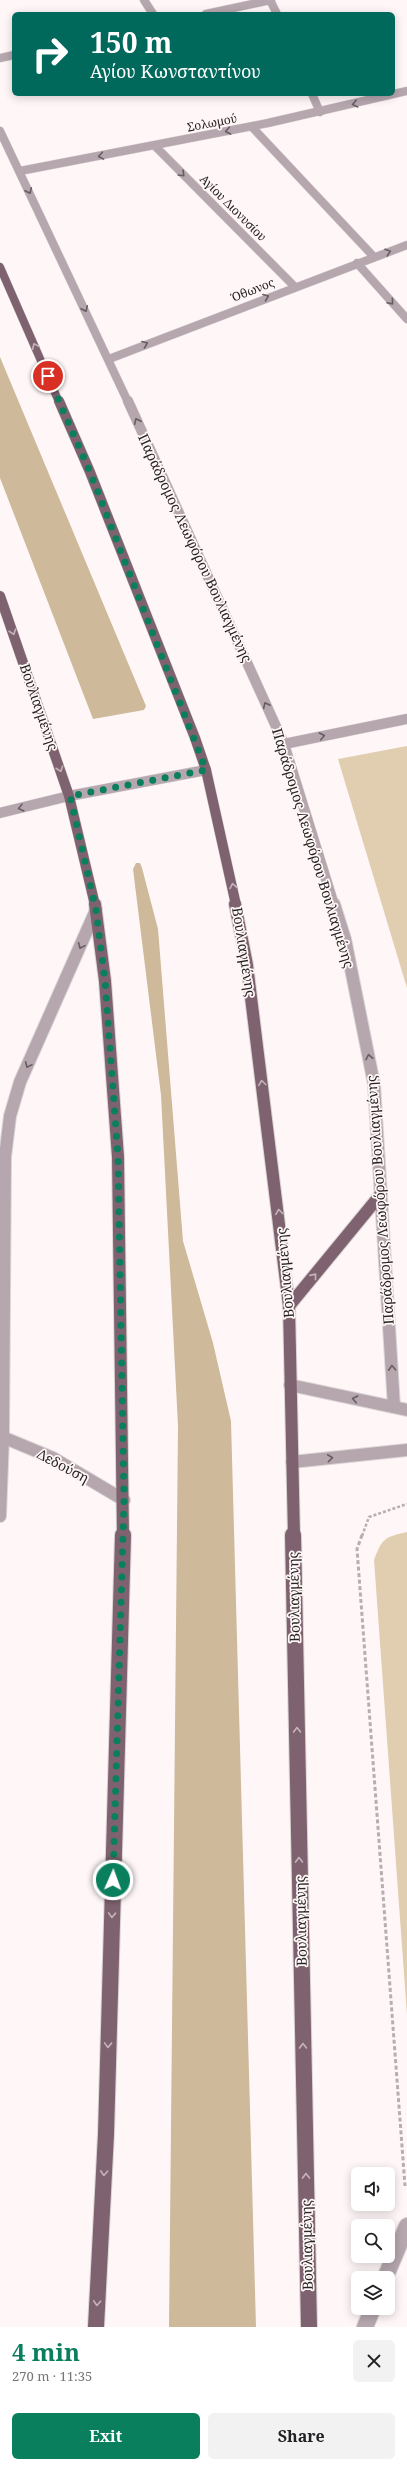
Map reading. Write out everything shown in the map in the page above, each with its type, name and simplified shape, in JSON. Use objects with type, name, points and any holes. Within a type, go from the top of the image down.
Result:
[{"type":"main road","name":"Βουλιαγμένης","points":[[0,266],[90,472],[206,770],[229,870],[247,965],[289,1306],[309,2327]]},
{"type":"main road","name":"Βουλιαγμένης","points":[[0,596],[70,796],[96,910],[105,981],[118,1157],[124,1500],[106,2134],[96,2327]]},
{"type":"main road","points":[[289,1306],[381,1194]]},
{"type":"street","points":[[144,0],[152,12]]},
{"type":"street","points":[[215,12],[270,0],[276,12]]},
{"type":"street","points":[[0,58],[12,55]]},
{"type":"street","name":"Σολωμού","points":[[395,94],[407,91]]},
{"type":"street","points":[[313,96],[320,112]]},
{"type":"street","name":"Σολωμού","points":[[20,171],[252,127],[386,96]]},
{"type":"street","points":[[252,127],[374,257]]},
{"type":"street","name":"Παράδρομος Λεωφόρου Βουλιαγμένης","points":[[0,131],[109,359],[284,744],[344,939],[374,1084],[381,1194],[401,1409]]},
{"type":"street","name":"Αγίου Διονυσίου","points":[[155,146],[294,286]]},
{"type":"street","name":"Όθωνος","points":[[109,359],[294,286],[407,245]]},
{"type":"street","points":[[357,263],[407,319]]},
{"type":"street","points":[[284,744],[407,719]]},
{"type":"street","points":[[0,813],[70,796],[206,770]]},
{"type":"street","points":[[0,1516],[5,1157],[10,1116],[20,1082],[96,910]]},
{"type":"street","points":[[290,1385],[401,1409]]},
{"type":"street","name":"Δεδούση","points":[[1,1436],[53,1458],[124,1500]]},
{"type":"street","points":[[292,1462],[407,1450]]},
{"type":"street","points":[[388,2271],[407,2226]]},
{"type":"street","points":[[365,2327],[370,2315]]},
{"type":"path","points":[[406,2195],[357,1550],[369,1517],[407,1504]]},
{"type":"shaded area","points":[[0,357],[146,706],[144,710],[93,719],[0,478]]},
{"type":"shaded area","points":[[407,746],[407,988],[338,759]]},
{"type":"shaded area","points":[[136,863],[140,863],[142,868],[158,929],[183,1241],[213,1343],[231,1421],[256,2327],[169,2327],[178,1426],[161,1095],[133,869]]},
{"type":"shaded area","points":[[407,1532],[407,2015],[374,1560],[379,1547],[385,1540],[394,1535]]},
{"type":"route","points":[[48,376],[90,472],[120,546],[195,738],[206,770],[70,796],[77,830],[90,878],[96,910],[105,981],[118,1157],[124,1500],[113,1880]]}]
